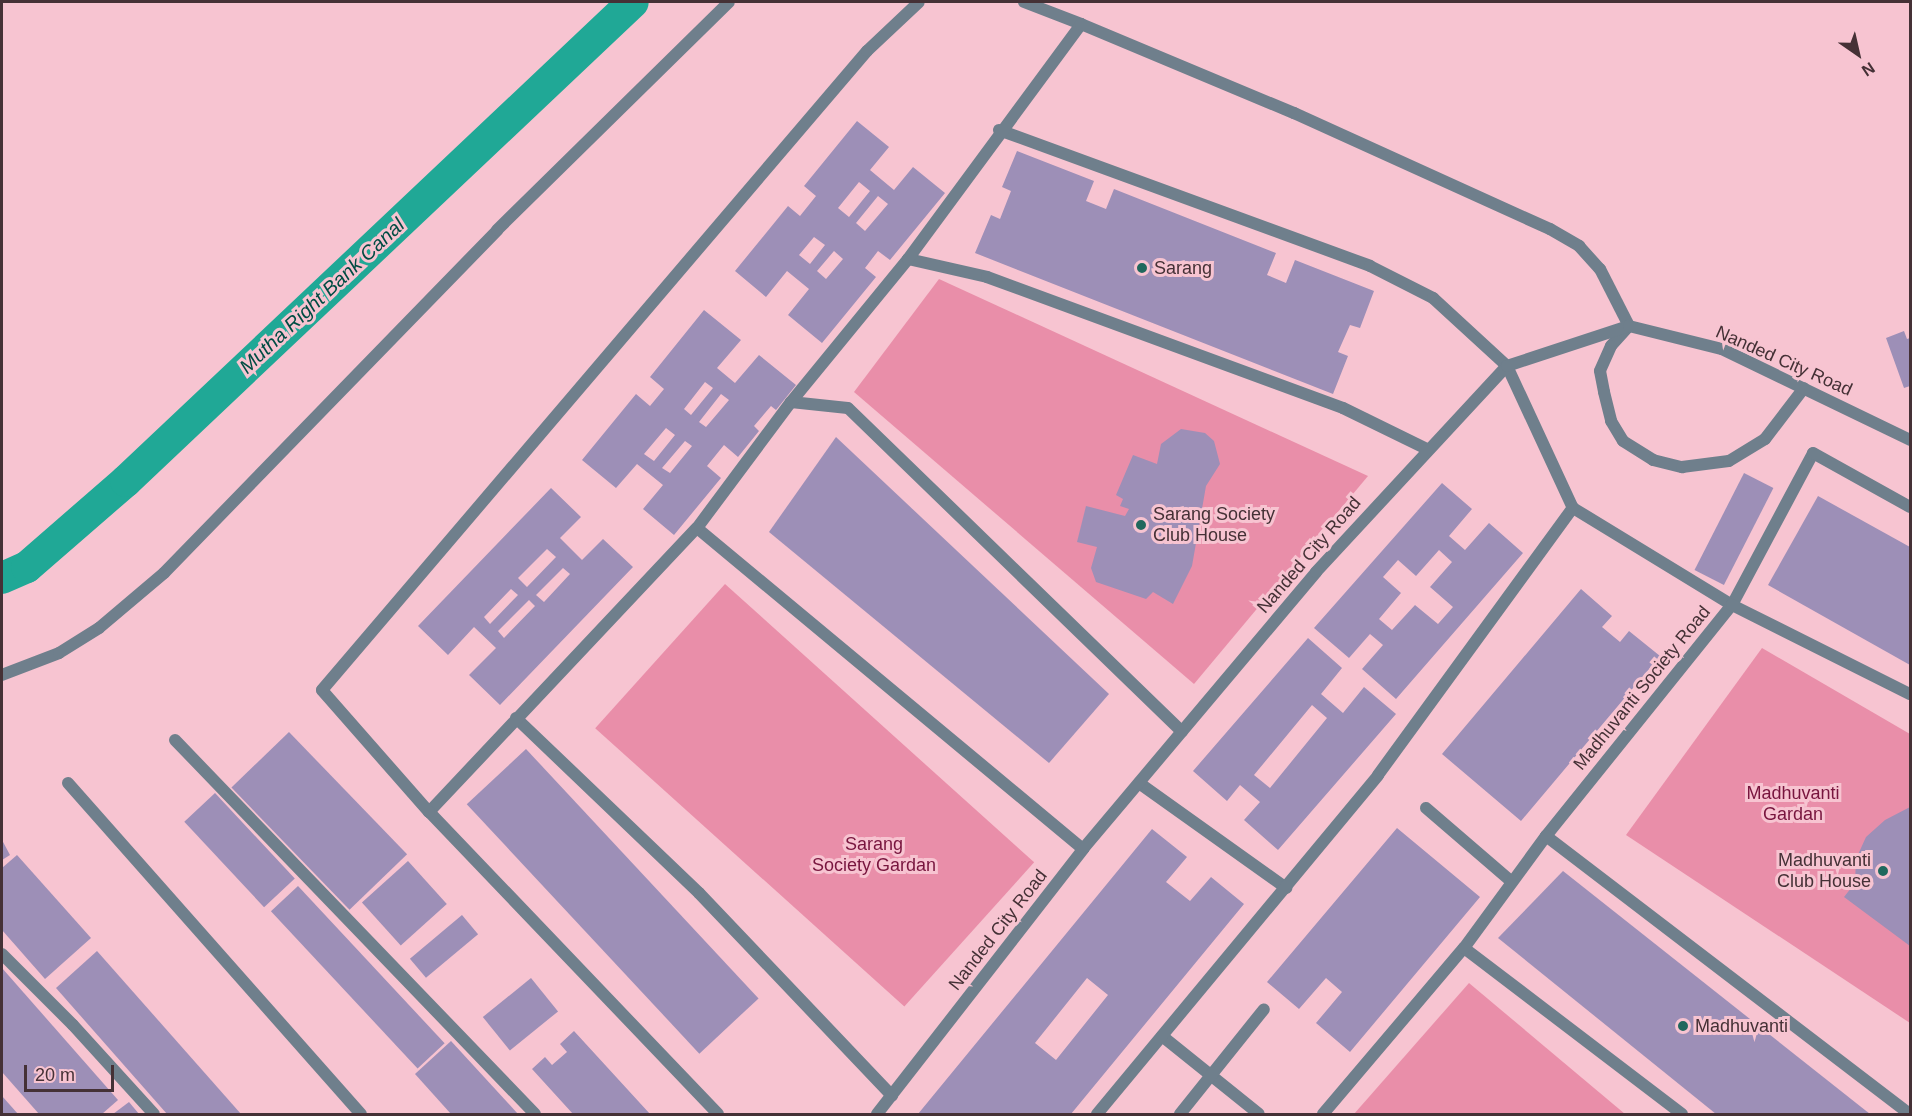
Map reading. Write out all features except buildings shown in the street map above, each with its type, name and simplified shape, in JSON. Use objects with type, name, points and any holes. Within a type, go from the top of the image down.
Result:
[{"type":"street","points":[[2,675],[59,653],[99,628],[164,573],[497,230],[729,2]]},
{"type":"street","points":[[718,1114],[429,812],[322,690],[867,51],[918,2]]},
{"type":"street","points":[[1024,2],[1294,113],[1550,229],[1579,246],[1600,269],[1629,326],[1611,346],[1600,371],[1611,421],[1623,441],[1653,460],[1682,467],[1729,461],[1765,439],[1804,388]]},
{"type":"street","points":[[429,812],[697,528],[791,402],[908,259],[999,130],[1081,24]]},
{"type":"street","points":[[999,130],[1370,266],[1434,298],[1507,366],[1572,508],[1732,605],[1813,453],[1911,507]]},
{"type":"street","points":[[908,259],[987,277],[1342,408],[1427,449]]},
{"type":"street","name":"Nanded City Road","points":[[877,1114],[1083,849],[1316,572],[1427,449],[1507,366],[1629,326],[1722,349],[1911,440]]},
{"type":"street","points":[[791,402],[848,408],[1182,732]]},
{"type":"street","points":[[1098,1114],[1378,776],[1572,508]]},
{"type":"street","points":[[697,528],[1083,849]]},
{"type":"street","name":"Madhuvanti Society Road","points":[[1323,1114],[1464,948],[1546,836],[1732,605],[1911,694]]},
{"type":"street","points":[[516,718],[699,893],[892,1096]]},
{"type":"street","points":[[176,740],[535,1114]]},
{"type":"street","points":[[68,783],[362,1114]]},
{"type":"street","points":[[1139,783],[1286,888]]},
{"type":"street","points":[[1426,808],[1512,882]]},
{"type":"street","points":[[1546,836],[1910,1114]]},
{"type":"street","points":[[1464,948],[1682,1114]]},
{"type":"street","points":[[2,954],[73,1025],[154,1114]]},
{"type":"street","points":[[1180,1114],[1264,1009]]},
{"type":"street","points":[[1162,1036],[1259,1114]]},
{"type":"green space","points":[[939,279],[1368,476],[1194,684],[854,392]]},
{"type":"green space","name":"Sarang Society Gardan","points":[[725,584],[1034,862],[904,1007],[595,728]]},
{"type":"green space","name":"Madhuvanti Gardan","points":[[1762,648],[1910,734],[1910,1023],[1626,835]]},
{"type":"green space","points":[[1469,983],[1625,1114],[1354,1114]]},
{"type":"waterway","name":"Mutha Right Bank Canal","points":[[2,578],[27,567],[126,481],[633,2]]},
{"type":"place","name":"Sarang","points":[[1142,268]]},
{"type":"place","name":"Sarang Society Club House","points":[[1141,525]]},
{"type":"place","name":"Madhuvanti Club House","points":[[1883,871]]},
{"type":"place","name":"Madhuvanti","points":[[1683,1026]]}]
